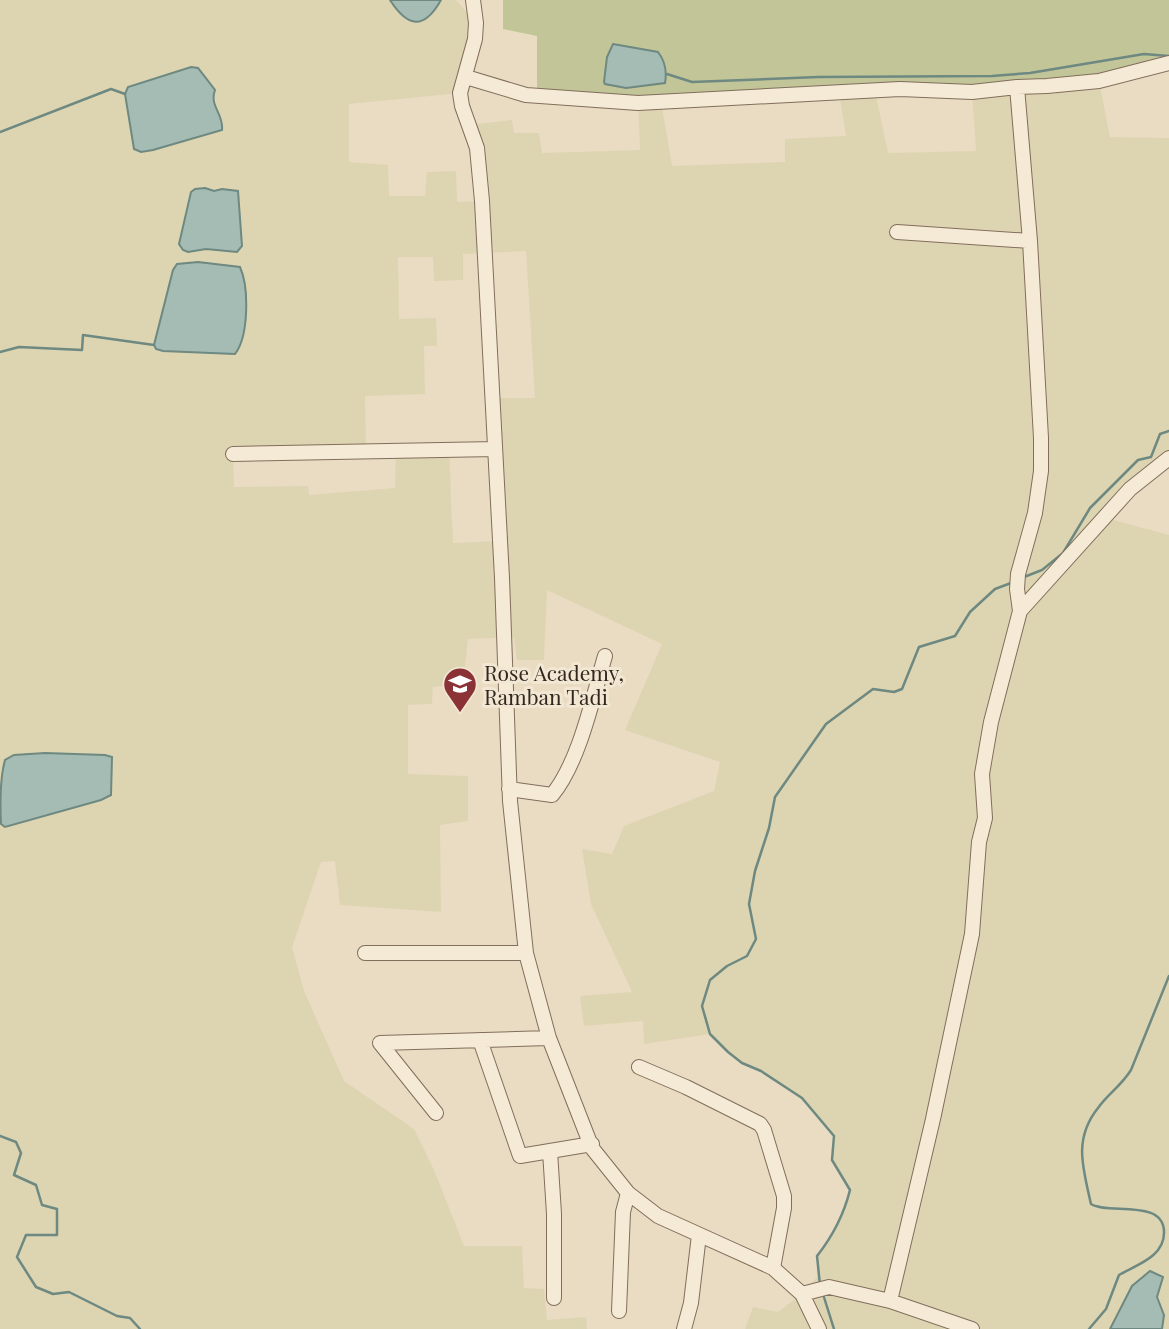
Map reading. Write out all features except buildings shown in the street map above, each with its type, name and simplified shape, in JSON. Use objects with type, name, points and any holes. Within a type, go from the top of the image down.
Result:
[{"type":"street","points":[[473,0],[476,23],[466,77],[460,93],[461,106],[477,148],[482,201],[509,789],[526,953],[549,1038],[592,1148],[628,1193],[657,1216],[773,1268],[807,1293],[819,1329]]},
{"type":"street","points":[[466,77],[526,95],[638,103],[900,89],[972,92],[1099,81],[1169,63]]},
{"type":"street","points":[[890,1301],[933,1119],[972,934],[979,842],[985,818],[982,774],[991,722],[1020,611],[1018,574],[1035,513],[1041,471],[1030,241],[1017,86]]},
{"type":"street","points":[[897,232],[1030,241]]},
{"type":"street","points":[[233,454],[495,449]]},
{"type":"street","points":[[1020,611],[1130,489],[1169,458]]},
{"type":"street","points":[[509,789],[552,795],[563,782],[605,656]]},
{"type":"street","points":[[365,953],[526,953]]},
{"type":"street","points":[[436,1113],[380,1043],[549,1038]]},
{"type":"street","points":[[480,1040],[520,1157],[592,1144]]},
{"type":"street","points":[[639,1067],[760,1124],[784,1196],[773,1268]]},
{"type":"street","points":[[550,1152],[554,1214],[554,1298]]},
{"type":"street","points":[[618,1311],[623,1212],[628,1193]]},
{"type":"street","points":[[684,1329],[691,1303],[699,1235]]},
{"type":"street","points":[[807,1293],[829,1287],[890,1301],[972,1329]]},
{"type":"shaded area","points":[[0,0],[456,0],[476,23],[460,93],[349,104],[349,162],[388,165],[389,196],[425,196],[427,172],[456,171],[457,202],[482,201],[469,125],[512,120],[514,133],[539,133],[542,153],[640,150],[638,103],[661,101],[672,166],[785,162],[785,139],[846,136],[839,92],[875,91],[888,153],[976,151],[972,92],[1099,81],[1110,137],[1169,138],[1169,458],[1106,518],[1169,535],[1169,1329],[745,1329],[753,1307],[778,1312],[802,1294],[817,1277],[817,1256],[827,1244],[839,1220],[850,1190],[832,1160],[834,1136],[802,1098],[761,1071],[742,1063],[710,1034],[644,1044],[643,1021],[584,1026],[580,996],[632,992],[591,904],[582,849],[612,854],[624,826],[714,791],[720,762],[625,730],[662,644],[547,590],[544,660],[517,660],[514,637],[468,639],[463,684],[433,687],[432,704],[408,705],[408,774],[468,776],[468,821],[440,825],[441,912],[340,905],[335,861],[321,862],[292,947],[304,991],[344,1081],[414,1129],[434,1170],[464,1246],[522,1246],[524,1288],[544,1289],[547,1320],[586,1317],[587,1329],[0,1329]],"holes":[[[526,251],[535,398],[492,398],[499,541],[453,543],[449,449],[396,450],[395,488],[309,495],[308,486],[234,487],[233,455],[366,451],[365,396],[425,394],[424,346],[437,346],[436,318],[399,319],[398,257],[433,257],[434,281],[463,280],[463,254]]]},
{"type":"green space","points":[[503,0],[1169,0],[1169,63],[1099,81],[691,101],[537,96],[537,36],[503,29]]},
{"type":"water","points":[[390,0],[441,0],[428,17],[416,22],[403,16]]},
{"type":"water","points":[[613,44],[658,52],[665,67],[665,83],[626,88],[605,84],[607,57]]},
{"type":"water","points":[[191,67],[198,68],[215,90],[214,101],[222,130],[153,150],[141,152],[134,149],[125,94],[128,87]]},
{"type":"water","points":[[205,188],[214,191],[238,191],[242,246],[237,252],[206,249],[188,252],[179,244],[191,192]]},
{"type":"water","points":[[198,262],[240,267],[245,286],[246,311],[243,336],[235,354],[163,351],[156,349],[154,345],[173,270],[177,264]]},
{"type":"water","points":[[45,753],[112,757],[111,795],[5,827],[1,824],[0,808],[5,760],[14,755]]},
{"type":"water","points":[[1150,1271],[1163,1277],[1157,1297],[1164,1315],[1162,1329],[1110,1329],[1132,1286]]},
{"type":"waterway","points":[[667,74],[692,82],[818,77],[992,76],[1030,73],[1144,54],[1169,56]]},
{"type":"waterway","points":[[0,132],[111,89],[125,94]]},
{"type":"waterway","points":[[0,352],[19,347],[82,350],[83,335],[154,345]]},
{"type":"waterway","points":[[1024,577],[1042,570],[1063,553],[1090,508],[1138,460],[1151,457],[1160,434],[1169,431]]},
{"type":"waterway","points":[[820,1285],[817,1256],[837,1225],[850,1190],[832,1160],[834,1136],[802,1098],[728,1052],[710,1034],[702,1006],[710,980],[727,966],[747,956],[756,939],[749,904],[775,797],[826,724],[873,689],[894,692],[902,689],[919,647],[955,636],[970,612],[995,589],[1011,583]]},
{"type":"waterway","points":[[1089,1329],[1106,1309],[1119,1275],[1148,1259],[1163,1241],[1162,1222],[1155,1215],[1146,1211],[1091,1204],[1082,1154],[1085,1131],[1090,1120],[1131,1070],[1169,976]]},
{"type":"waterway","points":[[0,1136],[16,1142],[21,1153],[14,1175],[36,1185],[42,1205],[57,1209],[57,1235],[26,1235],[17,1257],[36,1287],[53,1294],[69,1292],[117,1316],[130,1318],[140,1329]]},
{"type":"waterway","points":[[823,1294],[834,1329]]},
{"type":"place","name":"Rose Academy, Ramban Tadi","points":[[460,714]]}]
